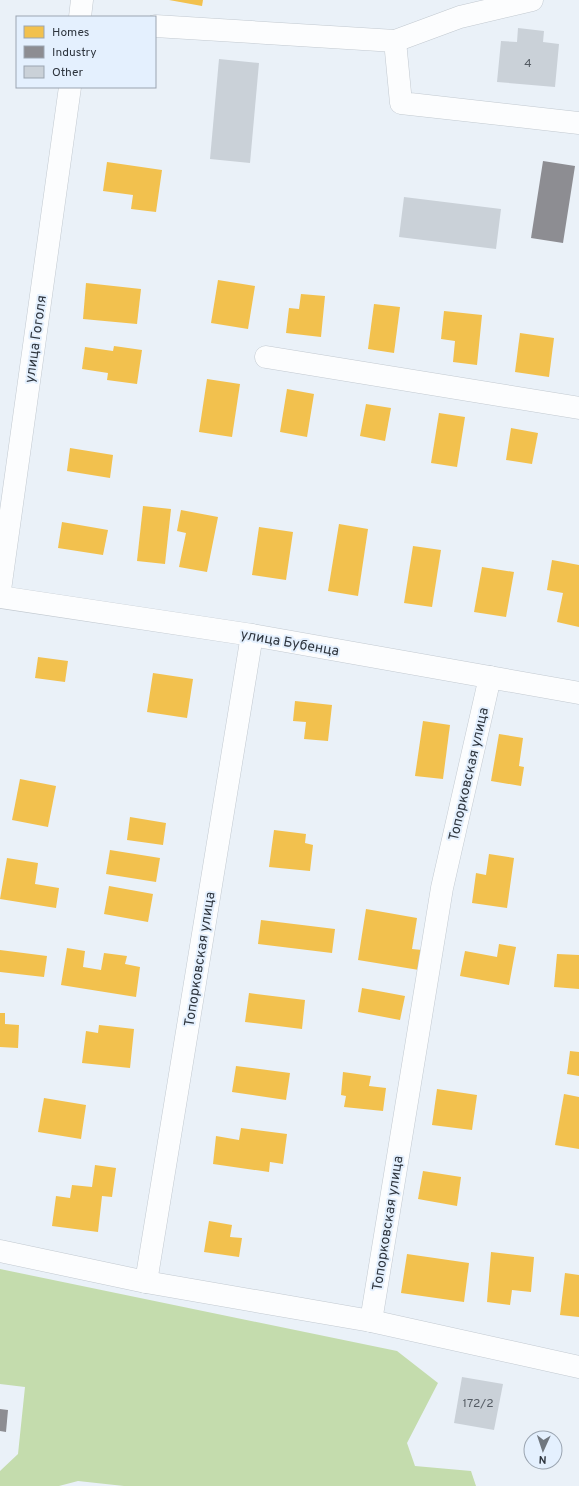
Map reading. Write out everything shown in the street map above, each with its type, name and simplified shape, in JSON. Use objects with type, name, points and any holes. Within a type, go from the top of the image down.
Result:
[{"type":"street","points":[[80,16],[82,0]]},
{"type":"street","points":[[156,26],[395,41],[460,17],[532,0]]},
{"type":"street","points":[[395,41],[402,104],[579,123]]},
{"type":"street","name":"улица Гоголя","points":[[0,590],[70,88]]},
{"type":"street","points":[[266,357],[579,408]]},
{"type":"street","name":"улица Бубенца","points":[[0,597],[252,635],[579,693]]},
{"type":"street","name":"Топорковская улица","points":[[146,1282],[252,635]]},
{"type":"street","name":"Топорковская улица","points":[[371,1321],[442,888],[490,678]]},
{"type":"street","points":[[0,1251],[146,1282],[371,1321],[579,1367]]},
{"type":"green space","points":[[0,1269],[397,1351],[438,1383],[407,1443],[415,1466],[471,1471],[476,1486],[124,1486],[78,1481],[59,1486],[0,1486],[0,1471],[18,1454],[25,1387],[0,1384]]},
{"type":"building: Homes","points":[[169,0],[203,0],[202,6]]},
{"type":"building: Homes","points":[[107,162],[162,170],[156,212],[131,209],[133,195],[103,191]]},
{"type":"building: Homes","points":[[218,280],[255,286],[248,329],[211,323]]},
{"type":"building: Homes","points":[[86,283],[141,289],[137,324],[83,319]]},
{"type":"building: Homes","points":[[301,294],[325,296],[321,337],[286,333],[289,308],[299,309]]},
{"type":"building: Homes","points":[[374,304],[400,307],[394,353],[368,349]]},
{"type":"building: Homes","points":[[444,311],[482,315],[477,365],[453,362],[455,341],[441,339]]},
{"type":"building: Homes","points":[[520,333],[554,338],[549,377],[515,372]]},
{"type":"building: Homes","points":[[114,346],[142,350],[137,384],[107,380],[108,373],[82,369],[85,347],[113,351]]},
{"type":"building: Homes","points":[[207,379],[240,384],[232,437],[199,432]]},
{"type":"building: Homes","points":[[287,389],[314,394],[307,437],[280,432]]},
{"type":"building: Homes","points":[[366,404],[391,408],[385,441],[360,436]]},
{"type":"building: Homes","points":[[439,413],[465,417],[457,467],[431,463]]},
{"type":"building: Homes","points":[[511,428],[538,433],[532,464],[506,460]]},
{"type":"building: Homes","points":[[70,448],[113,455],[110,478],[67,471]]},
{"type":"building: Homes","points":[[143,506],[171,509],[165,564],[137,561]]},
{"type":"building: Homes","points":[[181,510],[218,517],[207,572],[179,567],[186,533],[177,531]]},
{"type":"building: Homes","points":[[62,522],[108,530],[103,555],[58,548]]},
{"type":"building: Homes","points":[[339,524],[368,529],[358,596],[328,591]]},
{"type":"building: Homes","points":[[259,527],[293,532],[286,580],[252,575]]},
{"type":"building: Homes","points":[[413,546],[441,550],[432,607],[404,603]]},
{"type":"building: Homes","points":[[552,560],[579,565],[579,627],[557,622],[563,593],[547,590]]},
{"type":"building: Homes","points":[[482,567],[514,572],[506,617],[474,612]]},
{"type":"building: Homes","points":[[38,657],[68,661],[65,682],[35,678]]},
{"type":"building: Homes","points":[[153,673],[193,679],[187,718],[147,712]]},
{"type":"building: Homes","points":[[295,701],[332,705],[328,741],[304,739],[306,722],[293,721]]},
{"type":"building: Homes","points":[[423,721],[450,725],[443,779],[415,776]]},
{"type":"building: Homes","points":[[499,734],[523,738],[519,766],[524,767],[521,786],[491,781]]},
{"type":"building: Homes","points":[[20,779],[56,786],[48,827],[12,820]]},
{"type":"building: Homes","points":[[130,817],[166,823],[163,845],[127,840]]},
{"type":"building: Homes","points":[[274,830],[306,834],[305,843],[313,845],[310,871],[269,867]]},
{"type":"building: Homes","points":[[110,850],[160,858],[156,882],[106,874]]},
{"type":"building: Homes","points":[[489,854],[514,858],[507,908],[472,903],[476,873],[486,875]]},
{"type":"building: Homes","points":[[7,858],[38,863],[35,884],[59,888],[56,908],[0,899]]},
{"type":"building: Homes","points":[[109,886],[153,894],[148,922],[104,914]]},
{"type":"building: Homes","points":[[366,909],[417,918],[412,949],[422,950],[419,970],[358,960]]},
{"type":"building: Homes","points":[[261,920],[335,929],[332,953],[258,944]]},
{"type":"building: Homes","points":[[499,944],[516,947],[509,985],[460,976],[465,951],[497,957]]},
{"type":"building: Homes","points":[[67,948],[85,951],[83,967],[101,970],[104,953],[127,956],[125,964],[140,967],[136,997],[61,985]]},
{"type":"building: Homes","points":[[0,950],[47,956],[44,977],[0,972]]},
{"type":"building: Homes","points":[[557,954],[579,955],[579,989],[554,987]]},
{"type":"building: Homes","points":[[362,988],[405,996],[400,1020],[358,1012]]},
{"type":"building: Homes","points":[[249,993],[305,1000],[302,1029],[245,1022]]},
{"type":"building: Homes","points":[[0,1013],[5,1013],[5,1024],[19,1025],[18,1048],[0,1047]]},
{"type":"building: Homes","points":[[99,1025],[134,1029],[130,1068],[82,1063],[86,1031],[98,1033]]},
{"type":"building: Homes","points":[[570,1051],[579,1052],[579,1076],[567,1074]]},
{"type":"building: Homes","points":[[236,1066],[290,1073],[286,1100],[232,1092]]},
{"type":"building: Homes","points":[[343,1072],[371,1076],[369,1086],[386,1088],[383,1111],[344,1107],[346,1096],[341,1095]]},
{"type":"building: Homes","points":[[437,1089],[477,1095],[472,1130],[432,1125]]},
{"type":"building: Homes","points":[[564,1094],[579,1097],[579,1149],[555,1145]]},
{"type":"building: Homes","points":[[44,1098],[86,1105],[81,1139],[38,1132]]},
{"type":"building: Homes","points":[[241,1128],[287,1134],[283,1164],[270,1162],[269,1172],[213,1164],[216,1136],[239,1140]]},
{"type":"building: Homes","points":[[95,1165],[116,1168],[112,1197],[102,1196],[98,1232],[52,1226],[56,1196],[70,1198],[72,1185],[92,1187]]},
{"type":"building: Homes","points":[[423,1171],[461,1177],[457,1206],[418,1199]]},
{"type":"building: Homes","points":[[209,1221],[232,1225],[230,1237],[242,1238],[239,1257],[204,1252]]},
{"type":"building: Homes","points":[[491,1252],[534,1257],[531,1292],[512,1290],[510,1305],[487,1302]]},
{"type":"building: Homes","points":[[407,1254],[469,1263],[464,1302],[401,1293]]},
{"type":"building: Homes","points":[[565,1273],[579,1275],[579,1317],[560,1315]]},
{"type":"building: Industry","points":[[543,161],[575,166],[563,243],[531,238]]},
{"type":"building: Industry","points":[[0,1409],[8,1410],[6,1432],[0,1431]]},
{"type":"building: Other","points":[[518,28],[544,31],[543,42],[559,44],[555,87],[497,82],[501,41],[517,42]]},
{"type":"building: Other","points":[[219,59],[259,63],[250,163],[210,159]]},
{"type":"building: Other","points":[[404,197],[501,209],[496,249],[399,237]]},
{"type":"building: Other","points":[[462,1377],[503,1384],[494,1430],[454,1423]]}]
